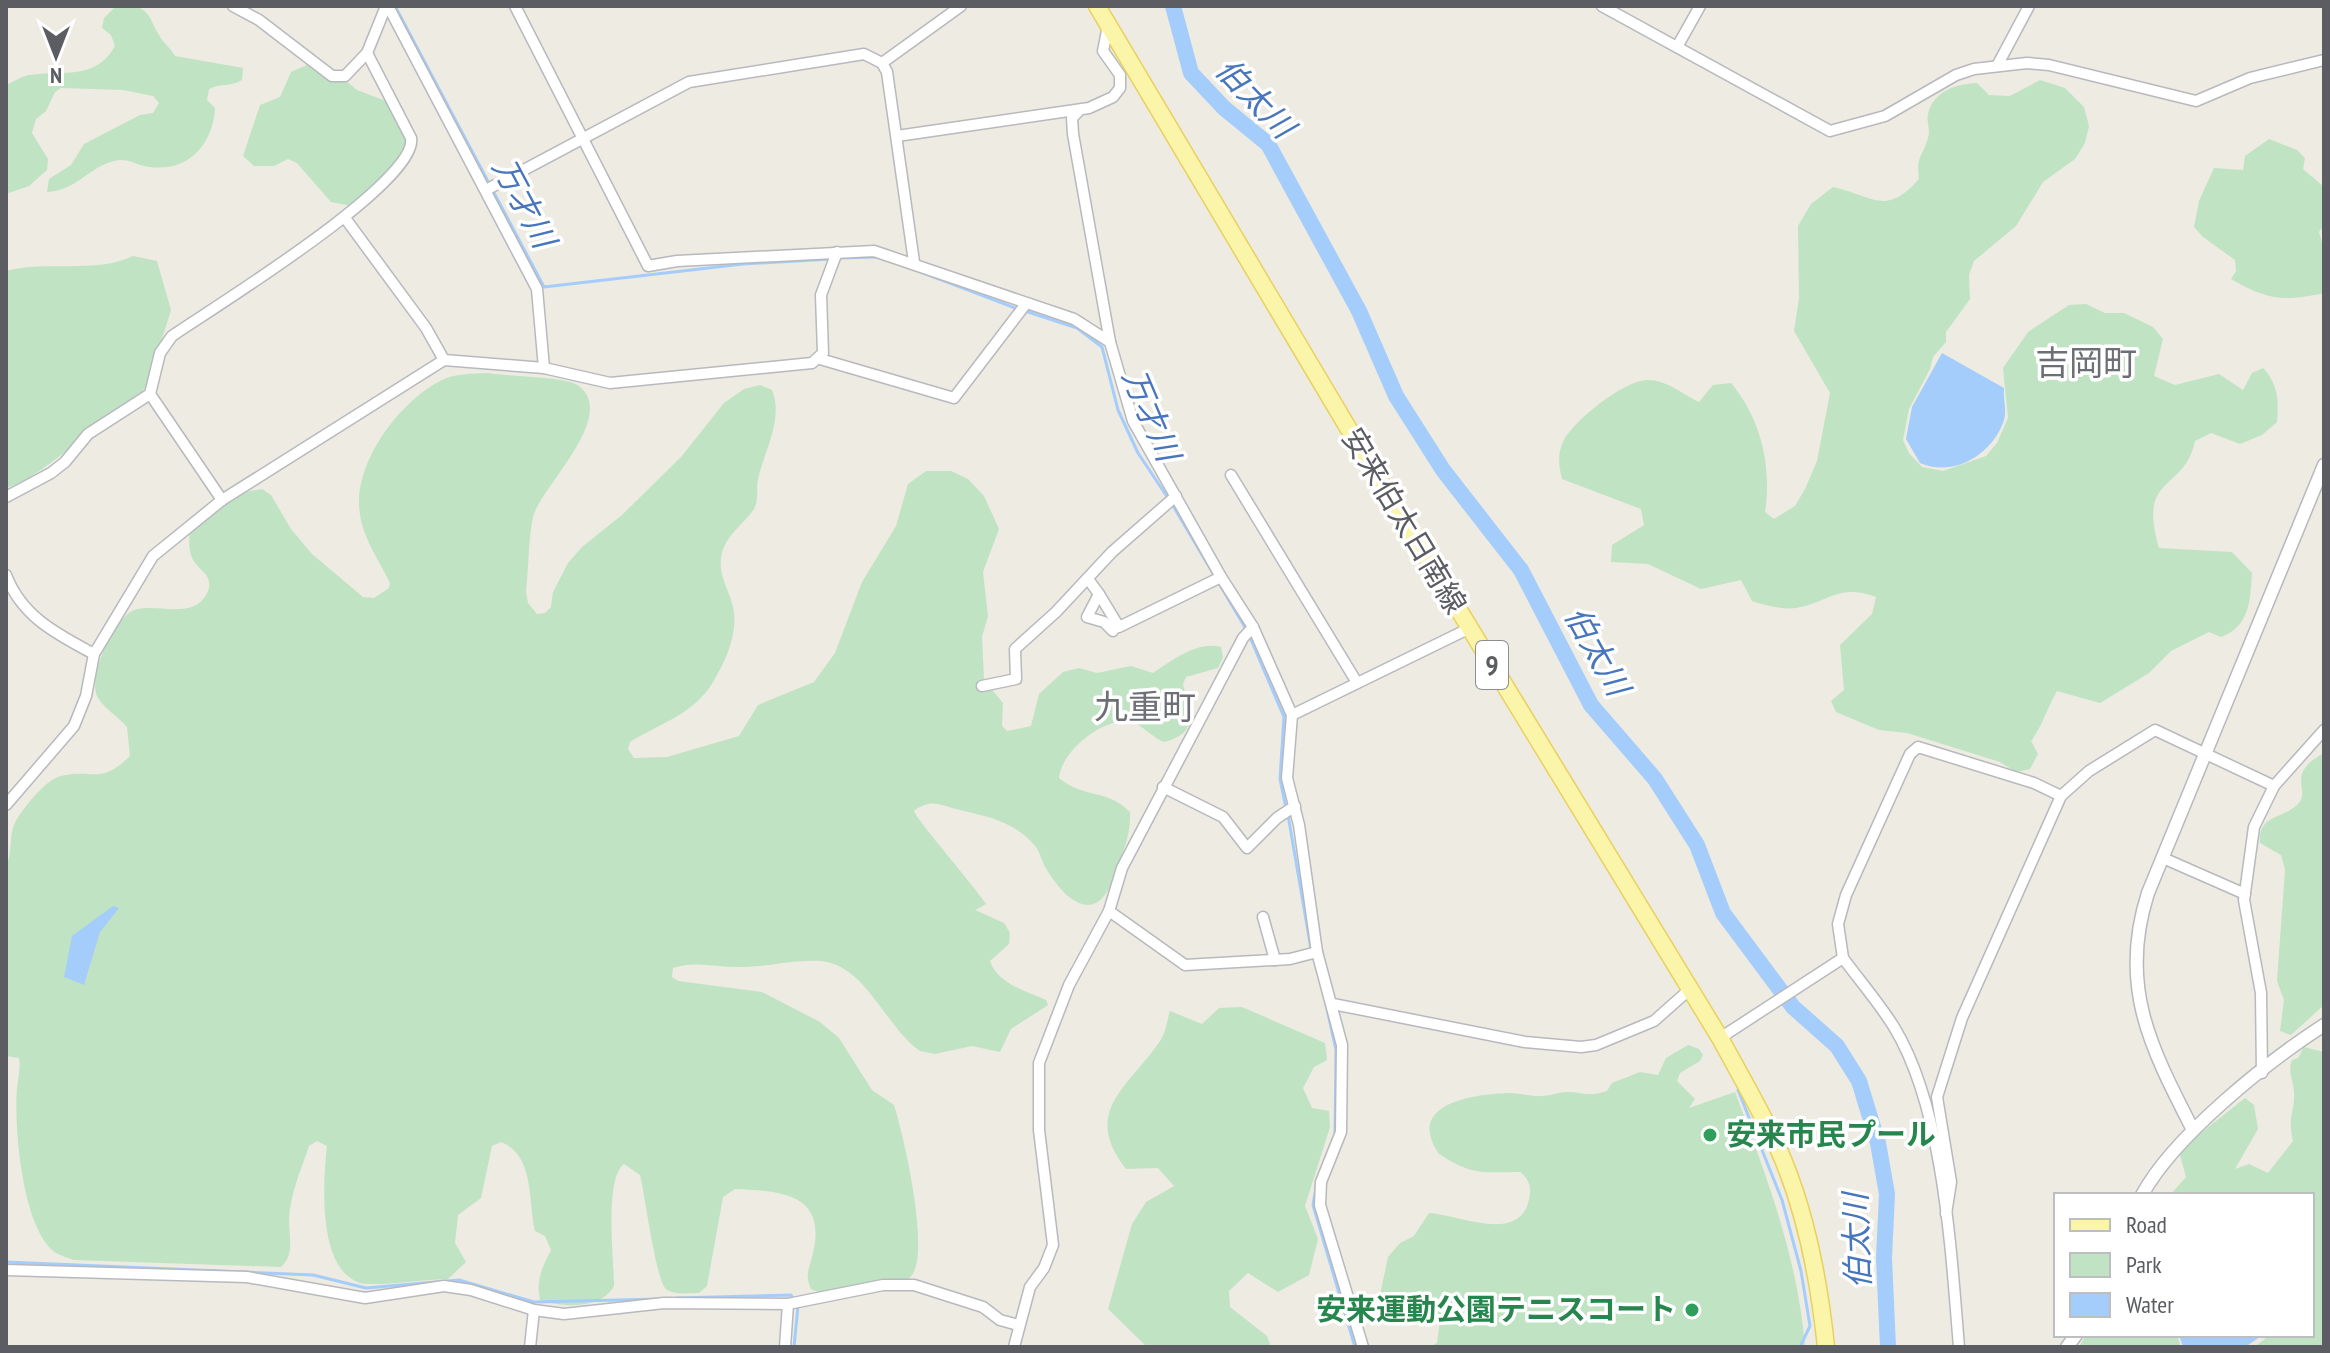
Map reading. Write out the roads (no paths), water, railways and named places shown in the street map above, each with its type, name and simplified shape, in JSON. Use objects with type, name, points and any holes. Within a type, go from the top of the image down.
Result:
[{"type":"main road","name":"安来伯太日南線","points":[[1097,6],[1689,990],[1726,1034],[1779,1150],[1797,1199],[1813,1261],[1826,1347]]},
{"type":"street","points":[[233,6],[259,20],[332,76],[345,76],[367,53],[387,6]]},
{"type":"street","points":[[387,6],[489,188],[537,289],[544,368]]},
{"type":"street","points":[[515,6],[648,266],[835,257],[874,251],[914,262],[1024,308],[1074,319],[1110,342]]},
{"type":"street","points":[[882,63],[961,6]]},
{"type":"street","points":[[1602,6],[1830,131],[1885,116],[1956,75],[1997,66],[2049,65],[2196,101],[2250,78],[2324,60]]},
{"type":"street","points":[[1677,47],[1700,6]]},
{"type":"street","points":[[1997,66],[2029,6]]},
{"type":"street","points":[[897,136],[1048,113],[1078,112],[1113,97],[1120,88],[1120,75],[1103,51],[1108,26]]},
{"type":"street","points":[[6,497],[51,473],[65,462],[88,434],[150,394],[160,353],[172,336],[345,218],[382,187],[412,145],[367,53]]},
{"type":"street","points":[[489,188],[689,82],[855,53],[882,63]]},
{"type":"street","points":[[882,63],[897,136],[914,262]]},
{"type":"street","points":[[1078,112],[1072,118],[1073,134],[1110,342],[1133,421],[1172,500],[1216,580],[1249,630],[1292,715],[1287,778],[1289,810],[1317,952],[1342,1045],[1341,1132],[1321,1182],[1320,1205],[1363,1347]]},
{"type":"street","points":[[345,218],[426,328],[444,360]]},
{"type":"street","points":[[820,359],[823,353],[821,295],[835,257]]},
{"type":"street","points":[[6,805],[74,726],[86,696],[94,654],[153,556],[222,500],[444,360],[544,368],[610,383],[782,369],[820,359],[954,398],[1024,308]]},
{"type":"street","points":[[150,394],[222,500]]},
{"type":"street","points":[[2193,1130],[2151,1044],[2137,990],[2137,939],[2148,893],[2324,465]]},
{"type":"street","points":[[1231,475],[1356,681]]},
{"type":"street","points":[[982,686],[1016,679],[1015,649],[1112,552],[1172,500]]},
{"type":"street","points":[[6,575],[12,591],[39,624],[94,654]]},
{"type":"street","points":[[1088,579],[1119,627],[1216,580]]},
{"type":"street","points":[[1099,594],[1087,617],[1104,622],[1113,631]]},
{"type":"street","points":[[1292,715],[1356,681],[1470,628]]},
{"type":"street","points":[[1014,1347],[1030,1287],[1044,1268],[1053,1245],[1039,1130],[1039,1063],[1069,985],[1109,911],[1122,868],[1249,630]]},
{"type":"street","points":[[1946,1214],[1951,1182],[1937,1097],[1962,1018],[2061,796],[2089,771],[2155,730],[2274,786]]},
{"type":"street","points":[[2262,1073],[2261,993],[2246,923],[2245,894],[2254,827],[2274,786],[2324,730]]},
{"type":"street","points":[[1959,1347],[1946,1214],[1930,1125],[1895,1029],[1840,960],[1838,924],[1846,895],[1910,754],[1918,747],[2034,783],[2061,796]]},
{"type":"street","points":[[1163,787],[1223,817],[1247,848],[1289,810]]},
{"type":"street","points":[[2163,858],[2245,894]]},
{"type":"street","points":[[1109,911],[1185,965],[1275,960],[1317,952]]},
{"type":"street","points":[[1263,917],[1275,960]]},
{"type":"street","points":[[1726,1034],[1840,960]]},
{"type":"street","points":[[1333,1004],[1525,1042],[1581,1047],[1596,1045],[1654,1021],[1689,990]]},
{"type":"street","points":[[2143,1193],[2156,1170],[2193,1130],[2324,1025]]},
{"type":"street","points":[[6,1270],[247,1277],[365,1298],[444,1286],[471,1290],[534,1310],[564,1314],[664,1303],[788,1304],[883,1285],[914,1285],[983,1307],[1000,1320],[1018,1325]]},
{"type":"street","points":[[785,1347],[788,1304]]},
{"type":"street","points":[[530,1347],[534,1310]]},
{"type":"water","points":[[1942,353],[2004,388],[2005,408],[1999,432],[1982,453],[1959,465],[1933,467],[1920,463],[1906,439],[1912,407]]},
{"type":"water","points":[[113,906],[119,908],[100,932],[84,985],[64,977],[72,936]]},
{"type":"water","points":[[2180,1337],[2260,1337],[2245,1347],[2183,1347]]},
{"type":"waterway","name":"万才川","points":[[395,6],[544,287],[743,264],[831,259]]},
{"type":"waterway","name":"伯太川","points":[[1173,6],[1191,73],[1224,108],[1268,144],[1359,311],[1396,396],[1443,470],[1521,570],[1591,705],[1655,779],[1697,845],[1723,913],[1793,1007],[1837,1046],[1859,1081],[1878,1143],[1887,1194],[1884,1258],[1888,1347]]},
{"type":"waterway","name":"万才川","points":[[839,258],[879,257]]},
{"type":"waterway","name":"万才川","points":[[913,269],[1018,309]]},
{"type":"waterway","name":"万才川","points":[[1025,311],[1077,328],[1102,347],[1118,410],[1138,453],[1168,498]]},
{"type":"waterway","name":"万才川","points":[[1172,504],[1246,629]]},
{"type":"waterway","name":"万才川","points":[[1249,635],[1284,717],[1280,779],[1286,808]]},
{"type":"waterway","name":"万才川","points":[[1288,815],[1311,949]]},
{"type":"waterway","name":"万才川","points":[[1324,995],[1336,1050],[1335,1134]]},
{"type":"waterway","points":[[1738,1090],[1782,1200],[1801,1271],[1810,1326],[1800,1347]]},
{"type":"waterway","name":"万才川","points":[[1317,1181],[1313,1205],[1355,1347]]},
{"type":"waterway","points":[[6,1262],[313,1275],[366,1288],[459,1280],[534,1302],[661,1299]]},
{"type":"waterway","points":[[677,1298],[791,1295],[794,1300]]},
{"type":"waterway","points":[[794,1347],[798,1306]]},
{"type":"place","name":"安来市民プール","points":[[1710,1135]]},
{"type":"place","name":"安来運動公園テニスコート","points":[[1692,1310]]},
{"type":"district","name":"吉岡町","points":[[2086,363]]},
{"type":"district","name":"九重町","points":[[1145,707]]}]
